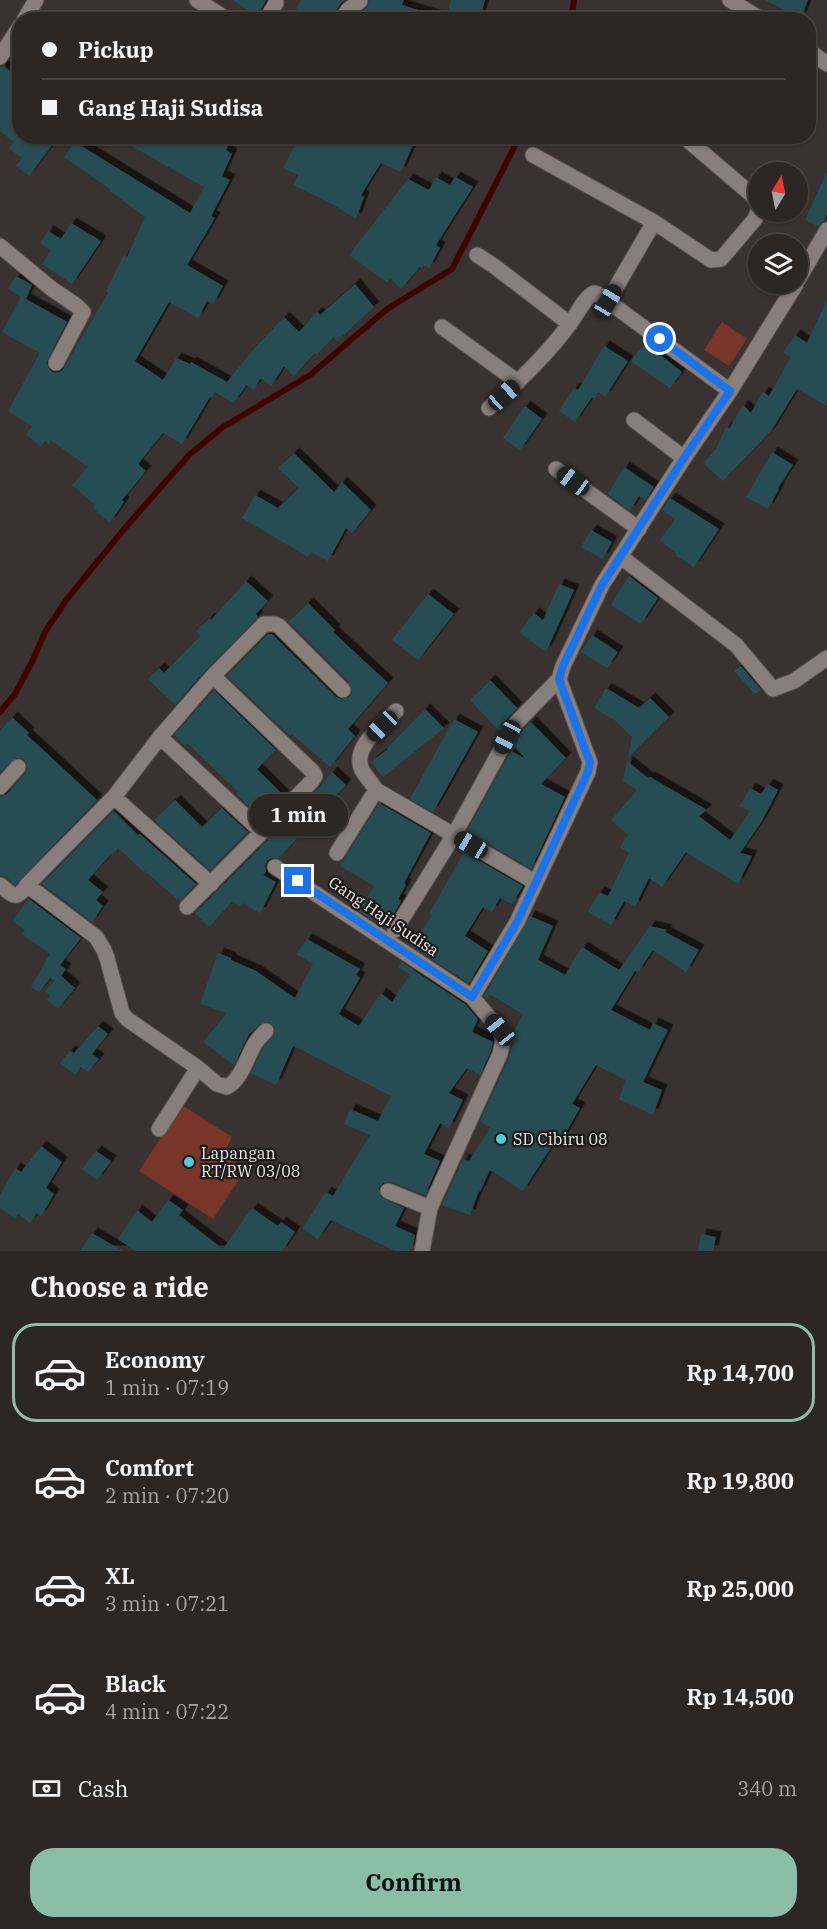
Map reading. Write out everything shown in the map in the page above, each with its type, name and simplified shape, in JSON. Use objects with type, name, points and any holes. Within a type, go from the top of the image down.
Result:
[{"type":"street","points":[[197,0],[216,12]]},
{"type":"street","points":[[730,0],[749,12]]},
{"type":"street","points":[[346,12],[360,1]]},
{"type":"street","points":[[271,12],[276,3]]},
{"type":"street","points":[[0,57],[12,39]]},
{"type":"street","points":[[692,144],[748,192]]},
{"type":"street","points":[[533,155],[654,222],[711,260],[721,259],[752,222]]},
{"type":"street","points":[[608,301],[654,222]]},
{"type":"street","points":[[808,263],[827,230]]},
{"type":"street","points":[[0,246],[52,289],[82,310],[83,315],[56,363]]},
{"type":"street","points":[[477,255],[570,324]]},
{"type":"street","points":[[489,408],[518,382],[570,324],[591,295],[598,294],[730,391]]},
{"type":"street","points":[[394,930],[454,835],[515,724],[559,679],[567,657],[602,585],[730,391],[790,294]]},
{"type":"street","points":[[442,327],[518,382]]},
{"type":"street","points":[[634,420],[684,458]]},
{"type":"street","points":[[556,469],[639,529]]},
{"type":"street","points":[[621,557],[736,645],[773,689],[794,681],[827,658]]},
{"type":"street","points":[[0,885],[16,896],[21,895],[27,885],[114,797],[160,737],[213,676],[264,624],[279,626],[343,690]]},
{"type":"street","points":[[187,907],[315,776],[213,676]]},
{"type":"street","points":[[472,997],[517,922],[588,772],[590,762],[559,679]]},
{"type":"street","points":[[396,711],[367,741],[360,754],[362,770],[376,790],[535,882]]},
{"type":"street","points":[[160,737],[262,832]]},
{"type":"street","points":[[0,787],[18,767]]},
{"type":"street","points":[[337,853],[376,790]]},
{"type":"street","points":[[114,797],[211,884]]},
{"type":"street","name":"Gang Haji Sudisa","points":[[275,867],[472,997],[500,1030],[503,1040],[500,1054],[430,1208]]},
{"type":"street","points":[[27,885],[96,937],[104,950],[122,1013],[127,1019],[198,1068],[217,1084],[227,1087],[231,1085],[256,1041],[266,1031]]},
{"type":"street","points":[[159,1129],[198,1068]]},
{"type":"street","points":[[388,1191],[430,1208],[422,1251]]},
{"type":"shaded area","points":[[722,322],[747,339],[729,366],[704,350]]},
{"type":"shaded area","name":"Lapangan RT/RW 03/08","points":[[182,1105],[232,1137],[225,1152],[244,1172],[213,1219],[139,1171]]},
{"type":"building","points":[[233,0],[266,0],[260,12],[250,12]]},
{"type":"building","points":[[301,0],[345,0],[336,12],[295,12]]},
{"type":"building","points":[[370,0],[404,0],[402,5],[424,12],[362,12]]},
{"type":"building","points":[[451,0],[485,0],[481,12],[448,12]]},
{"type":"building","points":[[765,0],[808,0],[803,12],[789,12]]},
{"type":"building","points":[[3,66],[12,72],[12,140],[0,131],[0,67]]},
{"type":"building","points":[[12,144],[53,144],[29,176],[16,166],[22,158],[9,148]]},
{"type":"building","points":[[74,144],[78,144],[190,213],[204,187],[128,144],[229,144],[226,150],[232,154],[222,176],[230,180],[211,216],[215,218],[187,265],[223,286],[213,304],[207,301],[198,318],[169,302],[135,361],[163,380],[176,358],[190,364],[191,362],[227,382],[284,317],[299,332],[317,312],[320,315],[355,284],[374,307],[337,341],[334,337],[316,355],[315,353],[294,376],[284,366],[271,386],[261,378],[253,390],[247,385],[233,403],[215,392],[182,444],[163,433],[138,464],[146,471],[122,500],[124,502],[110,523],[93,508],[95,505],[72,485],[88,467],[51,440],[49,444],[45,441],[41,446],[26,435],[32,426],[8,411],[40,353],[2,332],[21,297],[8,289],[16,276],[32,285],[26,299],[67,322],[46,363],[51,371],[56,373],[62,371],[108,293],[106,291],[124,255],[127,257],[145,217],[64,157]]},
{"type":"building","points":[[296,144],[413,144],[401,172],[381,163],[361,195],[364,197],[356,219],[332,204],[293,185],[298,175],[283,168]]},
{"type":"building","points":[[827,172],[827,214],[824,221],[818,226],[808,221],[808,213]]},
{"type":"building","points":[[436,177],[450,185],[455,177],[473,187],[436,245],[440,248],[429,268],[424,265],[420,267],[401,289],[390,278],[387,282],[349,255],[408,179],[429,190]]},
{"type":"building","points":[[71,223],[101,241],[72,284],[42,264],[51,250],[40,243],[48,231],[61,239]]},
{"type":"building","points":[[827,300],[827,406],[797,389],[771,431],[723,481],[703,463],[716,449],[726,427],[729,429],[743,405],[751,413],[763,392],[769,396],[791,357],[783,352],[795,335],[807,343]]},
{"type":"building","points":[[645,343],[682,372],[670,388],[631,361]]},
{"type":"building","points":[[604,346],[628,361],[605,397],[598,392],[594,399],[592,397],[575,422],[559,411],[574,388],[578,390]]},
{"type":"building","points":[[525,406],[542,419],[520,450],[503,438]]},
{"type":"building","points":[[772,452],[793,465],[768,509],[746,497]]},
{"type":"building","points":[[294,453],[334,492],[342,482],[371,510],[352,533],[346,528],[328,561],[311,552],[308,557],[242,518],[255,495],[278,508],[299,488],[278,468]]},
{"type":"building","points":[[624,467],[654,487],[645,500],[639,496],[630,511],[608,494]]},
{"type":"building","points":[[670,498],[719,529],[694,567],[675,555],[677,554],[660,540],[675,519],[662,510]]},
{"type":"building","points":[[591,530],[612,542],[603,559],[581,547]]},
{"type":"building","points":[[629,576],[658,598],[641,624],[611,605]]},
{"type":"building","points":[[246,581],[268,601],[256,614],[258,617],[175,705],[148,679],[159,668],[164,673],[200,636],[196,631],[210,618],[211,620]]},
{"type":"building","points":[[559,584],[574,590],[546,652],[519,632],[534,613],[543,620]]},
{"type":"building","points":[[428,594],[454,614],[418,660],[392,640]]},
{"type":"building","points":[[308,603],[335,630],[333,632],[388,683],[348,729],[355,736],[330,767],[292,734],[290,736],[227,676],[268,634],[272,634],[336,697],[341,699],[349,697],[352,692],[350,683],[289,622]]},
{"type":"building","points":[[592,635],[618,652],[607,668],[581,652]]},
{"type":"building","points":[[741,666],[761,690],[755,694],[734,671]]},
{"type":"building","points":[[490,680],[517,708],[507,719],[500,732],[470,700]]},
{"type":"building","points":[[606,688],[639,708],[650,698],[669,717],[628,758],[632,737],[616,721],[594,708]]},
{"type":"building","points":[[214,690],[276,750],[257,769],[284,796],[262,818],[204,759],[187,743],[185,746],[174,735]]},
{"type":"building","points":[[425,709],[444,728],[383,777],[371,762],[388,749]]},
{"type":"building","points":[[12,717],[29,733],[27,735],[97,800],[15,885],[0,875],[0,797],[7,794],[28,768],[24,759],[16,758],[0,772],[0,731]]},
{"type":"building","points":[[454,719],[478,732],[433,812],[410,799]]},
{"type":"building","points":[[531,722],[566,758],[541,784],[565,797],[531,869],[467,831],[511,751],[526,759],[514,746],[523,730]]},
{"type":"building","points":[[627,761],[648,778],[650,777],[707,810],[699,816],[730,840],[750,811],[740,806],[750,788],[761,794],[768,784],[778,790],[762,821],[740,853],[752,856],[738,884],[686,852],[662,887],[649,878],[635,907],[624,901],[611,925],[588,912],[599,892],[608,896],[629,853],[620,847],[628,835],[611,820],[637,790],[623,781]]},
{"type":"building","points":[[332,772],[346,785],[279,858],[271,858],[267,861],[266,872],[263,875],[276,882],[260,913],[243,903],[240,907],[233,901],[209,927],[195,913],[319,788]]},
{"type":"building","points":[[175,800],[202,827],[222,808],[248,832],[210,870],[154,820]]},
{"type":"building","points":[[379,803],[431,833],[404,883],[406,885],[398,899],[401,901],[386,928],[359,911],[374,886],[340,866]]},
{"type":"building","points":[[114,811],[138,835],[140,834],[196,884],[181,900],[177,899],[118,848],[88,880],[103,892],[96,900],[103,906],[92,922],[42,884]]},
{"type":"building","points":[[464,852],[523,886],[512,904],[500,898],[492,912],[483,907],[465,936],[488,951],[469,983],[412,946],[432,915],[429,914]]},
{"type":"building","points":[[29,899],[81,938],[60,965],[66,969],[61,976],[75,988],[58,1009],[47,1000],[50,995],[45,991],[55,980],[50,978],[39,992],[31,987],[50,954],[22,934],[25,930],[12,921]]},
{"type":"building","points":[[530,916],[553,926],[538,960],[565,975],[582,947],[619,970],[650,926],[667,930],[665,932],[699,950],[686,972],[653,950],[638,972],[635,971],[611,1010],[650,1030],[653,1023],[668,1030],[643,1082],[662,1090],[653,1115],[619,1099],[626,1080],[596,1065],[572,1104],[580,1108],[561,1141],[557,1138],[523,1191],[490,1170],[470,1215],[442,1205],[463,1159],[469,1161],[490,1128],[480,1121],[509,1058],[513,1042],[512,1036],[523,1014],[489,994],[487,1000],[484,996]]},
{"type":"building","points":[[307,939],[360,969],[356,975],[360,978],[339,1014],[359,1026],[381,993],[392,1002],[410,975],[398,967],[401,962],[465,1004],[478,1019],[472,1032],[493,1042],[480,1075],[467,1068],[449,1093],[463,1100],[449,1128],[440,1123],[424,1154],[440,1161],[425,1195],[391,1182],[383,1183],[379,1188],[381,1197],[404,1208],[395,1226],[415,1235],[412,1251],[395,1251],[331,1220],[318,1239],[302,1229],[326,1192],[333,1196],[370,1135],[344,1124],[350,1109],[378,1121],[391,1096],[293,1046],[276,1085],[251,1073],[264,1047],[275,1034],[275,1028],[269,1022],[260,1024],[249,1034],[234,1065],[203,1042],[227,1013],[200,1004],[218,953],[256,971],[295,998],[313,964],[296,954]]},
{"type":"building","points":[[98,1026],[108,1034],[92,1054],[99,1059],[88,1072],[81,1067],[75,1075],[60,1063],[70,1051],[74,1053]]},
{"type":"building","points":[[41,1146],[62,1162],[46,1188],[54,1194],[41,1216],[37,1213],[30,1223],[18,1214],[15,1219],[0,1207],[0,1195],[15,1168],[21,1172]]},
{"type":"building","points":[[96,1151],[111,1161],[97,1180],[82,1169]]},
{"type":"building","points":[[168,1200],[183,1210],[179,1215],[223,1249],[252,1208],[278,1226],[281,1222],[295,1232],[282,1251],[135,1251],[118,1239],[137,1210],[152,1222]]},
{"type":"building","points":[[92,1233],[123,1251],[80,1251]]},
{"type":"building","points":[[701,1234],[716,1237],[713,1251],[698,1251]]},
{"type":"waterway","points":[[572,12],[574,0]]},
{"type":"waterway","points":[[0,712],[15,694],[45,632],[67,599],[189,455],[223,427],[310,375],[387,309],[452,269],[516,144]]},
{"type":"place","name":"SD Cibiru 08","points":[[501,1139]]},
{"type":"place","name":"Lapangan RT/RW 03/08","points":[[189,1162]]},
{"type":"route","points":[[298,881],[472,997],[517,922],[588,772],[590,762],[559,679],[563,666],[602,585],[730,391],[660,339]]}]
